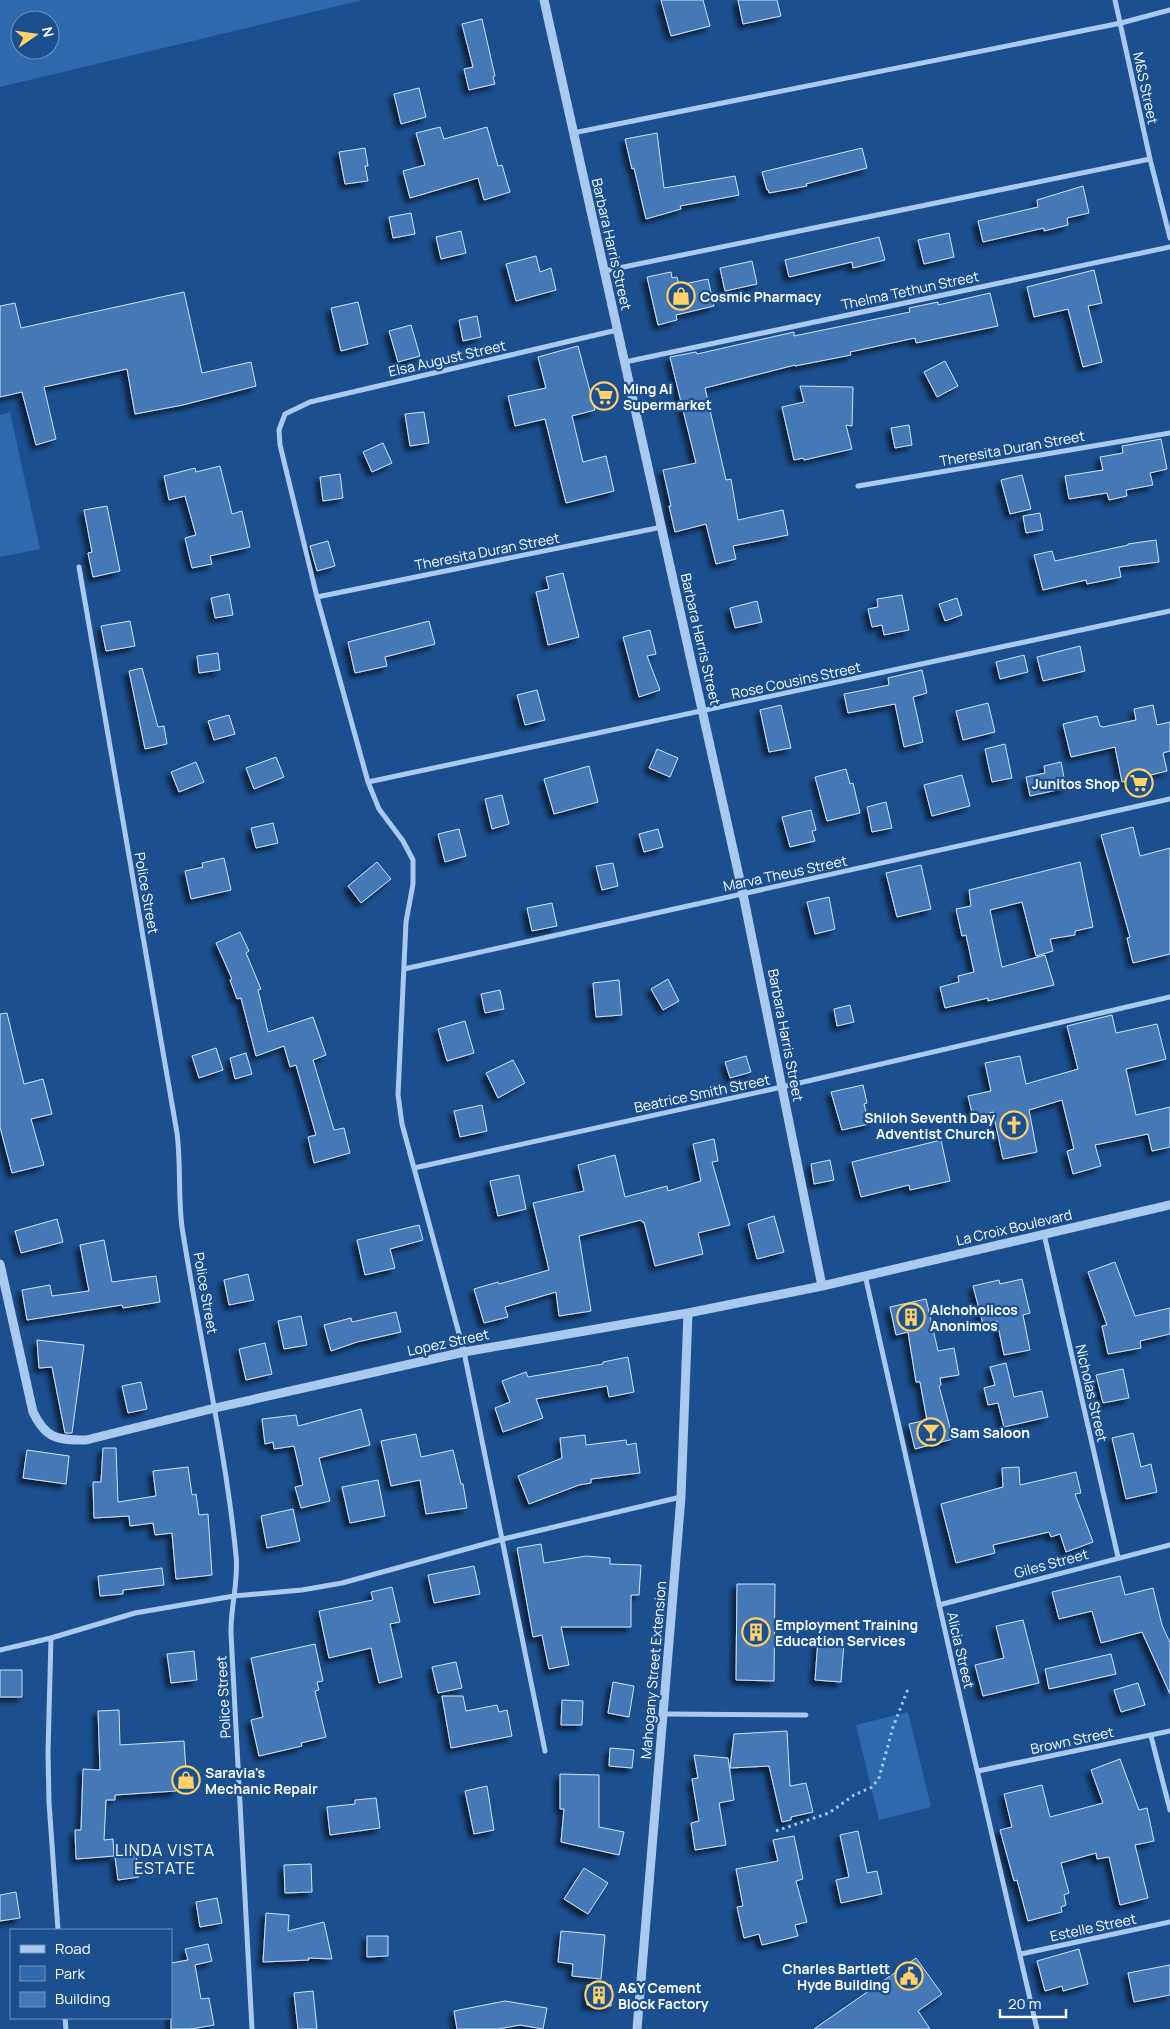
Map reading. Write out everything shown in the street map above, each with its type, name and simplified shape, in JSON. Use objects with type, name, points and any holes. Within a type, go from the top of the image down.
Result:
[{"type":"street","name":"Barbara Harris Street","points":[[544,0],[572,133],[743,894],[822,1286]]},
{"type":"street","name":"M&S Street","points":[[1115,0],[1150,159],[1168,220],[1170,238]]},
{"type":"street","points":[[572,133],[1121,23],[1170,10]]},
{"type":"street","points":[[604,271],[1150,159]]},
{"type":"street","name":"Thelma Tethun Street","points":[[624,362],[1170,246]]},
{"type":"street","name":"Elsa August Street","points":[[316,597],[280,445],[280,430],[285,414],[310,402],[617,330]]},
{"type":"street","name":"Theresita Duran Street","points":[[858,486],[1170,433]]},
{"type":"street","name":"Theresita Duran Street","points":[[316,597],[662,527]]},
{"type":"street","name":"Police Street","points":[[79,567],[177,1133],[180,1159],[182,1225],[215,1408],[236,1557],[234,1596],[230,1617],[252,2029]]},
{"type":"street","points":[[316,597],[368,782],[379,809],[403,841],[413,860],[412,884],[406,922],[398,1095],[402,1124],[464,1352],[545,1752]]},
{"type":"street","name":"Rose Cousins Street","points":[[368,782],[1170,610]]},
{"type":"street","name":"Marva Theus Street","points":[[404,969],[1170,800]]},
{"type":"street","name":"Beatrice Smith Street","points":[[414,1168],[782,1087],[1170,997]]},
{"type":"street","name":"La Croix Boulevard","points":[[865,1275],[1170,1206]]},
{"type":"street","name":"Nicholas Street","points":[[1044,1234],[1118,1557]]},
{"type":"street","name":"Lopez Street","points":[[0,1264],[33,1412],[41,1428],[54,1436],[70,1440],[86,1440],[215,1408],[464,1352],[688,1314],[865,1275]]},
{"type":"street","name":"Alicia Street","points":[[865,1275],[1037,2029]]},
{"type":"street","name":"Mahogany Street Extension","points":[[637,2029],[681,1498],[688,1314]]},
{"type":"street","points":[[0,1650],[51,1638],[135,1613],[234,1596],[302,1590],[342,1583],[503,1539],[681,1498]]},
{"type":"street","name":"Giles Street","points":[[939,1605],[1170,1545]]},
{"type":"street","points":[[51,1638],[49,1802],[58,1929]]},
{"type":"street","points":[[663,1714],[806,1715]]},
{"type":"street","name":"Brown Street","points":[[978,1771],[1170,1731]]},
{"type":"street","points":[[1151,1736],[1170,1810]]},
{"type":"street","name":"Estelle Street","points":[[1021,1954],[1170,1922]]},
{"type":"path","points":[[776,1831],[829,1813],[854,1795],[872,1787],[879,1778],[894,1727],[908,1689]]},
{"type":"green space","points":[[0,0],[363,0],[0,87]]},
{"type":"green space","points":[[10,412],[40,549],[0,557],[0,415]]},
{"type":"green space","points":[[908,1712],[931,1807],[879,1820],[856,1725]]},
{"type":"building","points":[[661,0],[703,0],[710,26],[671,36]]},
{"type":"building","points":[[738,0],[777,0],[781,16],[743,24]]},
{"type":"building","points":[[482,19],[495,76],[493,77],[495,84],[469,90],[464,69],[473,67],[462,24]]},
{"type":"building","points":[[419,88],[426,117],[401,124],[394,94]]},
{"type":"building","points":[[440,127],[444,139],[487,127],[498,166],[502,165],[510,192],[484,200],[478,178],[410,198],[403,171],[425,165],[416,133]]},
{"type":"building","points":[[657,133],[664,188],[735,176],[739,195],[680,206],[681,209],[646,219],[625,139]]},
{"type":"building","points":[[365,148],[368,166],[365,166],[368,181],[345,184],[339,152]]},
{"type":"building","points":[[862,148],[867,168],[806,184],[807,186],[769,193],[767,190],[762,172]]},
{"type":"building","points":[[1083,186],[1089,213],[1067,218],[1068,225],[1044,231],[1044,228],[983,242],[978,221],[1038,207],[1037,200]]},
{"type":"building","points":[[411,213],[415,234],[393,238],[389,217]]},
{"type":"building","points":[[461,231],[466,253],[441,259],[436,237]]},
{"type":"building","points":[[949,233],[954,257],[924,264],[918,240]]},
{"type":"building","points":[[879,237],[885,260],[853,268],[852,262],[789,277],[785,260]]},
{"type":"building","points":[[536,256],[540,272],[551,268],[556,290],[516,301],[506,264]]},
{"type":"building","points":[[752,261],[757,284],[725,291],[720,268]]},
{"type":"building","points":[[1094,270],[1102,303],[1088,306],[1102,362],[1083,367],[1068,309],[1034,317],[1027,287]]},
{"type":"building","name":"Cosmic Pharmacy","points":[[671,272],[672,278],[677,277],[679,285],[708,279],[714,306],[676,315],[677,320],[658,325],[647,277]]},
{"type":"building","points":[[184,292],[202,373],[251,362],[256,386],[183,405],[135,414],[127,369],[44,387],[56,439],[36,445],[22,392],[0,397],[0,306],[15,303],[21,328]]},
{"type":"building","points":[[990,293],[998,326],[916,343],[915,338],[850,352],[851,355],[795,365],[705,388],[726,480],[731,479],[738,520],[783,510],[788,535],[733,546],[736,559],[716,564],[706,524],[675,532],[663,470],[696,463],[670,357],[696,352],[697,354],[794,332],[794,336],[910,312],[909,308],[938,302],[938,305]]},
{"type":"building","points":[[358,302],[368,344],[341,351],[331,308]]},
{"type":"building","points":[[477,316],[481,337],[463,341],[459,320]]},
{"type":"building","points":[[411,325],[420,356],[398,362],[389,331]]},
{"type":"building","points":[[578,346],[595,410],[572,416],[583,462],[606,456],[614,491],[566,503],[545,419],[515,426],[508,396],[546,388],[538,357]]},
{"type":"building","points":[[945,361],[958,386],[937,397],[924,372]]},
{"type":"building","points":[[800,386],[853,387],[852,426],[846,425],[852,449],[804,460],[803,458],[794,460],[782,407],[804,402]]},
{"type":"building","points":[[424,412],[429,443],[410,446],[405,414]]},
{"type":"building","points":[[909,425],[912,445],[895,448],[891,428]]},
{"type":"building","points":[[1161,439],[1167,469],[1150,473],[1153,485],[1126,490],[1127,496],[1109,500],[1107,493],[1069,499],[1065,476],[1103,470],[1100,457],[1123,453],[1122,446]]},
{"type":"building","points":[[383,443],[392,463],[372,472],[363,452]]},
{"type":"building","points":[[220,466],[232,514],[242,511],[250,547],[210,556],[212,564],[192,568],[185,538],[196,535],[185,496],[169,500],[164,476],[195,468],[196,472]]},
{"type":"building","points":[[340,474],[343,498],[323,501],[320,477]]},
{"type":"building","points":[[1022,475],[1031,509],[1010,514],[1001,480]]},
{"type":"building","points":[[107,506],[120,571],[93,577],[88,553],[92,552],[84,510]]},
{"type":"building","points":[[1040,513],[1043,530],[1026,533],[1023,516]]},
{"type":"building","points":[[1156,540],[1159,562],[1119,567],[1121,577],[1087,584],[1086,580],[1043,590],[1034,555],[1052,551],[1055,561],[1128,544]]},
{"type":"building","points":[[328,541],[335,566],[317,571],[310,546]]},
{"type":"building","points":[[563,573],[579,637],[548,645],[536,592],[549,589],[546,577]]},
{"type":"building","points":[[229,594],[233,615],[215,618],[211,598]]},
{"type":"building","points":[[902,595],[909,630],[884,635],[882,625],[872,627],[868,609],[878,607],[877,599]]},
{"type":"building","points":[[957,598],[962,615],[945,621],[939,604]]},
{"type":"building","points":[[757,601],[762,622],[735,628],[730,608]]},
{"type":"building","points":[[130,621],[135,646],[106,651],[101,626]]},
{"type":"building","points":[[429,621],[435,644],[385,657],[387,666],[355,673],[348,642]]},
{"type":"building","points":[[650,630],[656,654],[647,656],[660,690],[639,697],[623,637]]},
{"type":"building","points":[[1080,646],[1085,671],[1043,681],[1037,657]]},
{"type":"building","points":[[218,653],[220,670],[199,673],[197,656]]},
{"type":"building","points":[[1024,655],[1028,672],[1000,679],[996,662]]},
{"type":"building","points":[[142,668],[158,727],[164,726],[167,744],[145,749],[129,671]]},
{"type":"building","points":[[922,670],[927,693],[913,697],[923,742],[904,747],[895,704],[848,713],[844,694],[889,685],[888,678]]},
{"type":"building","points":[[537,690],[545,720],[525,725],[517,695]]},
{"type":"building","points":[[988,703],[995,732],[963,740],[956,711]]},
{"type":"building","points":[[781,705],[791,748],[769,752],[760,710]]},
{"type":"building","points":[[1153,705],[1157,725],[1170,722],[1170,751],[1163,753],[1167,771],[1122,782],[1115,747],[1071,757],[1063,724],[1097,716],[1100,726],[1103,727],[1136,720],[1134,709]]},
{"type":"building","points":[[229,715],[235,734],[214,740],[208,721]]},
{"type":"building","points":[[1005,744],[1012,778],[992,782],[985,749]]},
{"type":"building","points":[[657,749],[678,758],[670,777],[649,768]]},
{"type":"building","points":[[276,757],[284,777],[254,789],[246,768]]},
{"type":"building","points":[[196,762],[204,782],[179,792],[171,772]]},
{"type":"building","points":[[1061,762],[1066,788],[1030,796],[1026,777],[1045,773],[1044,766]]},
{"type":"building","points":[[589,766],[598,802],[554,814],[544,779]]},
{"type":"building","points":[[846,769],[850,784],[853,783],[860,813],[827,821],[815,777]]},
{"type":"building","points":[[962,775],[970,806],[932,816],[924,785]]},
{"type":"building","points":[[502,795],[509,824],[492,829],[485,799]]},
{"type":"building","points":[[886,802],[892,828],[872,832],[867,807]]},
{"type":"building","points":[[811,810],[816,830],[812,831],[815,841],[790,847],[782,817]]},
{"type":"building","points":[[273,823],[278,843],[256,848],[251,828]]},
{"type":"building","points":[[1133,827],[1140,856],[1170,848],[1170,954],[1133,963],[1127,938],[1130,937],[1101,835]]},
{"type":"building","points":[[459,829],[466,856],[445,862],[438,834]]},
{"type":"building","points":[[658,829],[663,847],[644,852],[639,834]]},
{"type":"building","points":[[224,858],[231,890],[191,899],[185,871],[203,867],[202,863]]},
{"type":"building","points":[[377,862],[391,879],[361,903],[348,886]]},
{"type":"building","points":[[1080,862],[1093,927],[1075,931],[1075,935],[1050,939],[1053,951],[1036,956],[1022,902],[990,910],[1002,967],[1045,955],[1054,985],[988,1001],[988,998],[945,1008],[940,987],[959,982],[958,976],[974,972],[966,935],[962,936],[956,909],[971,906],[969,890]]},
{"type":"building","points":[[613,863],[618,886],[602,890],[596,866]]},
{"type":"building","points":[[921,865],[931,909],[897,917],[886,873]]},
{"type":"building","points":[[829,897],[835,929],[815,934],[807,902]]},
{"type":"building","points":[[552,903],[557,926],[532,931],[527,908]]},
{"type":"building","points":[[240,932],[249,951],[246,953],[261,989],[258,990],[268,1032],[313,1017],[326,1055],[313,1060],[334,1130],[344,1128],[350,1153],[314,1163],[308,1137],[316,1135],[296,1065],[290,1067],[284,1046],[256,1056],[241,998],[237,999],[230,980],[232,979],[216,943]]},
{"type":"building","points":[[668,979],[679,1001],[663,1010],[651,989]]},
{"type":"building","points":[[619,980],[622,1015],[596,1017],[593,983]]},
{"type":"building","points":[[500,990],[504,1009],[485,1013],[481,994]]},
{"type":"building","points":[[850,1005],[854,1022],[837,1026],[834,1009]]},
{"type":"building","points":[[7,1013],[24,1084],[43,1079],[52,1114],[31,1119],[44,1165],[12,1173],[0,1127],[0,1014]]},
{"type":"building","points":[[1112,1015],[1116,1033],[1157,1024],[1166,1059],[1126,1069],[1136,1115],[1170,1107],[1170,1147],[1152,1151],[1148,1134],[1095,1145],[1101,1166],[1073,1174],[1067,1151],[1074,1149],[1062,1100],[1029,1110],[1037,1152],[1003,1159],[993,1112],[973,1117],[968,1096],[991,1091],[985,1063],[1020,1056],[1026,1084],[1078,1069],[1067,1026]]},
{"type":"building","points":[[465,1021],[474,1053],[447,1061],[438,1029]]},
{"type":"building","points":[[216,1048],[223,1070],[199,1078],[192,1056]]},
{"type":"building","points":[[246,1053],[252,1074],[235,1079],[230,1058]]},
{"type":"building","points":[[746,1056],[751,1072],[730,1078],[725,1062]]},
{"type":"building","points":[[513,1060],[525,1083],[498,1098],[486,1073]]},
{"type":"building","points":[[863,1085],[867,1103],[864,1104],[869,1124],[842,1130],[831,1092]]},
{"type":"building","points":[[482,1105],[487,1131],[460,1137],[454,1111]]},
{"type":"building","points":[[714,1139],[718,1161],[712,1162],[730,1225],[698,1233],[703,1254],[655,1266],[644,1222],[641,1220],[579,1236],[591,1311],[559,1316],[556,1292],[505,1307],[508,1317],[484,1323],[474,1289],[549,1270],[533,1203],[584,1191],[578,1165],[615,1155],[625,1197],[667,1186],[668,1191],[701,1181],[693,1144]]},
{"type":"building","points":[[941,1140],[950,1181],[910,1190],[909,1185],[861,1197],[852,1162]]},
{"type":"building","points":[[830,1160],[834,1180],[814,1184],[811,1164]]},
{"type":"building","points":[[519,1175],[526,1209],[498,1216],[490,1181]]},
{"type":"building","points":[[774,1216],[784,1252],[757,1259],[748,1224]]},
{"type":"building","points":[[57,1219],[63,1242],[21,1253],[15,1231]]},
{"type":"building","points":[[419,1225],[423,1240],[390,1249],[395,1268],[365,1275],[357,1240]]},
{"type":"building","points":[[104,1240],[112,1282],[156,1276],[160,1302],[123,1308],[122,1305],[27,1320],[22,1290],[50,1285],[52,1296],[89,1291],[80,1245]]},
{"type":"building","points":[[1115,1262],[1135,1316],[1170,1308],[1170,1334],[1140,1341],[1141,1348],[1108,1354],[1102,1326],[1107,1325],[1088,1272]]},
{"type":"building","points":[[248,1274],[254,1300],[229,1305],[224,1280]]},
{"type":"building","points":[[1022,1279],[1030,1313],[1023,1315],[1030,1350],[1004,1355],[997,1321],[983,1324],[973,1286],[999,1280],[1000,1284]]},
{"type":"building","points":[[926,1299],[938,1351],[954,1348],[959,1375],[940,1378],[941,1385],[939,1386],[953,1439],[915,1449],[909,1424],[927,1420],[920,1382],[916,1382],[908,1332],[896,1335],[890,1307]]},
{"type":"building","points":[[396,1312],[401,1332],[357,1342],[331,1351],[324,1325],[351,1318],[352,1322]]},
{"type":"building","points":[[301,1316],[307,1345],[284,1349],[278,1321]]},
{"type":"building","points":[[37,1340],[84,1345],[72,1433],[65,1433],[52,1367],[39,1368]]},
{"type":"building","points":[[265,1343],[272,1374],[246,1380],[239,1349]]},
{"type":"building","points":[[628,1357],[634,1392],[609,1397],[607,1386],[536,1399],[543,1418],[503,1432],[495,1408],[510,1402],[502,1381],[526,1372],[528,1377],[603,1364],[603,1362]]},
{"type":"building","points":[[1006,1363],[1014,1397],[1042,1391],[1048,1417],[1004,1427],[998,1403],[988,1405],[984,1388],[995,1385],[990,1367]]},
{"type":"building","points":[[1123,1369],[1129,1398],[1103,1403],[1096,1375]]},
{"type":"building","points":[[141,1382],[147,1409],[128,1413],[122,1386]]},
{"type":"building","points":[[361,1409],[370,1445],[319,1458],[330,1501],[301,1508],[295,1487],[303,1485],[294,1446],[274,1449],[273,1442],[265,1444],[262,1419],[296,1415],[298,1426]]},
{"type":"building","points":[[1133,1433],[1141,1467],[1151,1464],[1157,1492],[1126,1499],[1112,1438]]},
{"type":"building","points":[[416,1434],[421,1457],[453,1450],[461,1484],[463,1484],[467,1508],[426,1514],[420,1480],[391,1486],[381,1441]]},
{"type":"building","points":[[585,1435],[586,1445],[626,1440],[627,1445],[636,1443],[640,1473],[591,1479],[591,1483],[579,1485],[529,1504],[518,1476],[562,1458],[560,1438]]},
{"type":"building","points":[[103,1448],[116,1448],[118,1502],[156,1496],[153,1471],[188,1467],[192,1495],[196,1494],[199,1515],[208,1514],[212,1575],[176,1579],[172,1533],[155,1535],[153,1523],[130,1526],[129,1516],[94,1518],[93,1482],[101,1482]]},
{"type":"building","points":[[27,1450],[69,1456],[66,1484],[23,1478]]},
{"type":"building","points":[[1019,1467],[1020,1485],[1076,1472],[1081,1493],[1075,1494],[1093,1542],[1066,1552],[1060,1534],[1051,1537],[1049,1532],[993,1545],[995,1553],[956,1563],[941,1504],[1003,1487],[1002,1468]]},
{"type":"building","points":[[378,1480],[385,1516],[350,1523],[342,1487]]},
{"type":"building","points":[[293,1509],[300,1541],[267,1548],[261,1516]]},
{"type":"building","points":[[541,1544],[544,1563],[586,1556],[610,1558],[610,1564],[641,1565],[639,1595],[631,1595],[631,1627],[561,1627],[569,1665],[549,1669],[542,1635],[533,1637],[517,1548]]},
{"type":"building","points":[[474,1566],[480,1594],[434,1603],[428,1575]]},
{"type":"building","points":[[162,1568],[164,1585],[123,1590],[123,1594],[100,1596],[98,1576]]},
{"type":"building","points":[[1120,1576],[1125,1595],[1153,1588],[1162,1625],[1170,1643],[1170,1694],[1142,1632],[1101,1643],[1092,1611],[1059,1619],[1052,1592]]},
{"type":"building","name":"Employment Training Education Services","points":[[737,1584],[775,1584],[774,1681],[736,1680]]},
{"type":"building","points":[[392,1587],[400,1622],[390,1624],[402,1677],[379,1683],[371,1648],[329,1658],[319,1611],[373,1600],[371,1592]]},
{"type":"building","points":[[1023,1620],[1039,1683],[983,1696],[975,1665],[1004,1658],[996,1626]]},
{"type":"building","points":[[818,1640],[844,1643],[841,1682],[815,1680]]},
{"type":"building","points":[[315,1644],[323,1681],[317,1682],[319,1690],[315,1691],[326,1737],[301,1743],[302,1746],[259,1756],[251,1720],[263,1717],[251,1658]]},
{"type":"building","points":[[194,1651],[197,1680],[171,1683],[167,1654]]},
{"type":"building","points":[[1111,1654],[1116,1674],[1049,1689],[1045,1669]]},
{"type":"building","points":[[456,1662],[462,1688],[438,1693],[432,1667]]},
{"type":"building","points":[[0,1670],[22,1670],[22,1697],[0,1697]]},
{"type":"building","points":[[613,1682],[634,1686],[629,1717],[608,1713]]},
{"type":"building","points":[[1138,1683],[1145,1705],[1121,1712],[1114,1690]]},
{"type":"building","points":[[442,1696],[463,1696],[466,1711],[497,1705],[499,1712],[507,1710],[512,1736],[451,1748]]},
{"type":"building","points":[[562,1700],[583,1701],[582,1725],[561,1725]]},
{"type":"building","points":[[119,1710],[120,1745],[184,1741],[187,1785],[176,1785],[176,1791],[115,1795],[115,1800],[106,1800],[104,1840],[113,1839],[114,1856],[76,1859],[75,1830],[81,1830],[83,1769],[100,1770],[98,1711]]},
{"type":"building","points":[[787,1731],[790,1786],[806,1783],[813,1812],[791,1817],[791,1820],[782,1822],[769,1766],[730,1768],[734,1734]]},
{"type":"building","points":[[610,1748],[634,1750],[632,1768],[609,1766]]},
{"type":"building","points":[[694,1755],[728,1758],[734,1800],[719,1803],[726,1845],[695,1850],[691,1823],[699,1821],[692,1779],[698,1778]]},
{"type":"building","points":[[1120,1759],[1139,1810],[1147,1808],[1154,1841],[1135,1845],[1148,1898],[1120,1905],[1109,1857],[1097,1859],[1096,1853],[1061,1863],[1069,1893],[1064,1895],[1066,1905],[1061,1907],[1062,1912],[1028,1921],[1017,1880],[1014,1881],[1000,1830],[1012,1827],[1004,1794],[1042,1785],[1050,1817],[1103,1803],[1091,1770]]},
{"type":"building","points":[[560,1774],[599,1775],[599,1827],[624,1832],[619,1855],[561,1842],[564,1809],[560,1809]]},
{"type":"building","points":[[487,1786],[494,1830],[474,1834],[465,1791]]},
{"type":"building","points":[[376,1798],[380,1828],[330,1835],[327,1807],[355,1804],[355,1800]]},
{"type":"building","points":[[858,1831],[867,1873],[877,1871],[882,1894],[841,1903],[836,1880],[849,1877],[840,1835]]},
{"type":"building","points":[[794,1836],[803,1879],[796,1881],[807,1922],[795,1925],[798,1936],[762,1945],[759,1934],[744,1938],[737,1907],[743,1906],[736,1869],[778,1861],[773,1840]]},
{"type":"building","points":[[136,1854],[139,1877],[118,1880],[115,1857]]},
{"type":"building","points":[[311,1864],[312,1892],[285,1893],[284,1865]]},
{"type":"building","points":[[584,1868],[608,1883],[588,1914],[564,1899]]},
{"type":"building","points":[[16,1892],[20,1918],[0,1921],[0,1895]]},
{"type":"building","points":[[217,1898],[222,1923],[200,1927],[196,1902]]},
{"type":"building","points":[[266,1913],[289,1915],[288,1931],[324,1922],[332,1959],[308,1958],[309,1960],[263,1962]]},
{"type":"building","points":[[561,1931],[605,1935],[601,1979],[572,1976],[573,1964],[558,1962]]},
{"type":"building","points":[[367,1936],[388,1936],[388,1956],[367,1957]]},
{"type":"building","points":[[208,1944],[212,1961],[195,1965],[201,1999],[209,1998],[214,2025],[191,2029],[171,2029],[172,1963],[188,1960],[185,1949]]},
{"type":"building","points":[[1079,1949],[1088,1984],[1063,1991],[1062,1986],[1045,1991],[1037,1961]]},
{"type":"building","name":"Charles Bartlett Hyde Building","points":[[916,1958],[942,1994],[918,2011],[930,2029],[814,2029]]},
{"type":"building","points":[[1170,1965],[1170,1995],[1134,2002],[1128,1973]]},
{"type":"building","name":"A&Y Cement Block Factory","points":[[587,1985],[611,1985],[611,2006],[587,2005]]},
{"type":"building","points":[[313,1991],[317,2029],[298,2029],[294,1993]]},
{"type":"building","points":[[505,2001],[547,2008],[543,2029],[520,2025],[498,2029],[457,2029],[454,2011]]},
{"type":"place","name":"Cosmic Pharmacy","points":[[681,296]]},
{"type":"place","name":"Ming Ai Supermarket","points":[[604,396]]},
{"type":"place","name":"Junitos Shop","points":[[1139,783]]},
{"type":"place","name":"Shiloh Seventh Day Adventist Church","points":[[1014,1125]]},
{"type":"place","name":"Alchoholicos Anonimos","points":[[911,1317]]},
{"type":"place","name":"Sam Saloon","points":[[931,1432]]},
{"type":"place","name":"Employment Training Education Services","points":[[756,1632]]},
{"type":"place","name":"Saravia's Mechanic Repair","points":[[186,1780]]},
{"type":"place","name":"Charles Bartlett Hyde Building","points":[[909,1976]]},
{"type":"place","name":"A&Y Cement Block Factory","points":[[599,1995]]},
{"type":"district","name":"LINDA VISTA ESTATE","points":[[165,1859]]}]
